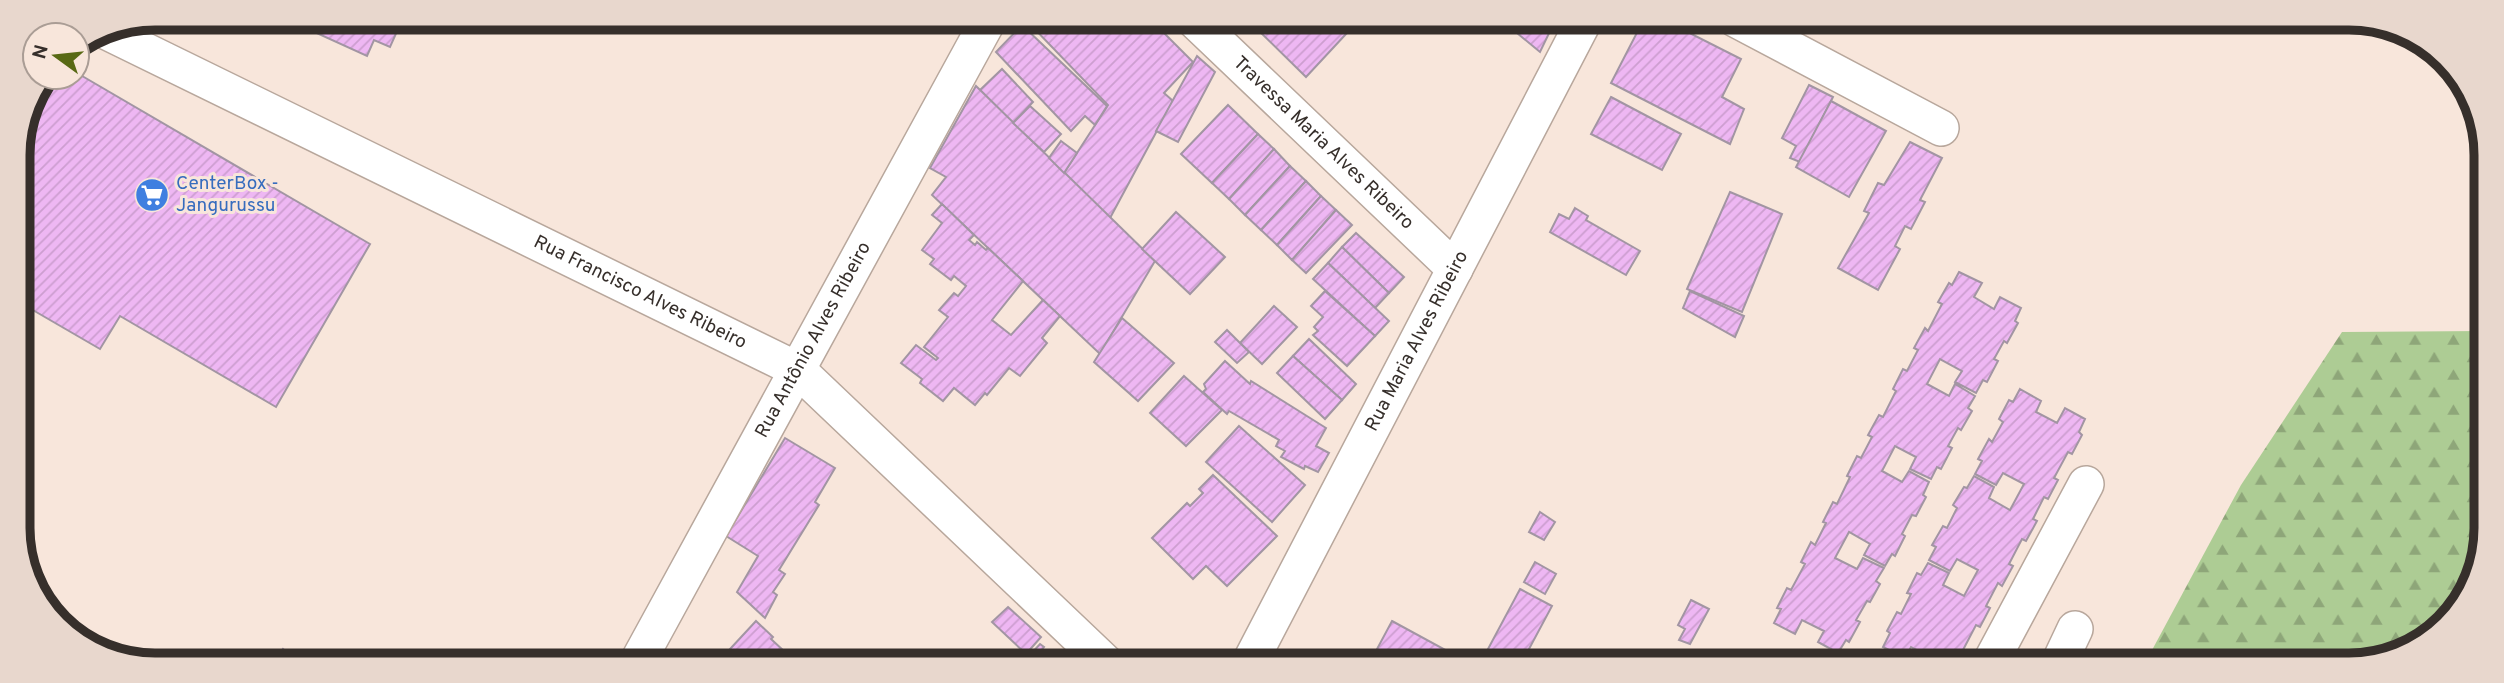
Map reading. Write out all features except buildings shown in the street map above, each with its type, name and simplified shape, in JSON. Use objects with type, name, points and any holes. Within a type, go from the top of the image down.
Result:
[{"type":"street","name":"Rua Antônio Alves Ribeiro","points":[[642,653],[983,30]]},
{"type":"street","name":"Travessa Maria Alves Ribeiro","points":[[1205,30],[1455,269]]},
{"type":"street","name":"Rua Maria Alves Ribeiro","points":[[1255,653],[1579,30]]},
{"type":"street","points":[[1756,30],[1941,128]]},
{"type":"street","name":"Rua Francisco Alves Ribeiro","points":[[115,36],[798,370],[1095,653]]},
{"type":"street","points":[[1995,653],[2086,484]]},
{"type":"street","points":[[2064,653],[2075,629]]},
{"type":"green space","points":[[2474,331],[2474,537],[2468,569],[2458,591],[2432,622],[2412,637],[2382,649],[2358,653],[2150,653],[2241,485],[2342,332]]},
{"type":"place","name":"CenterBox - Jangurussu","points":[[152,195]]}]
